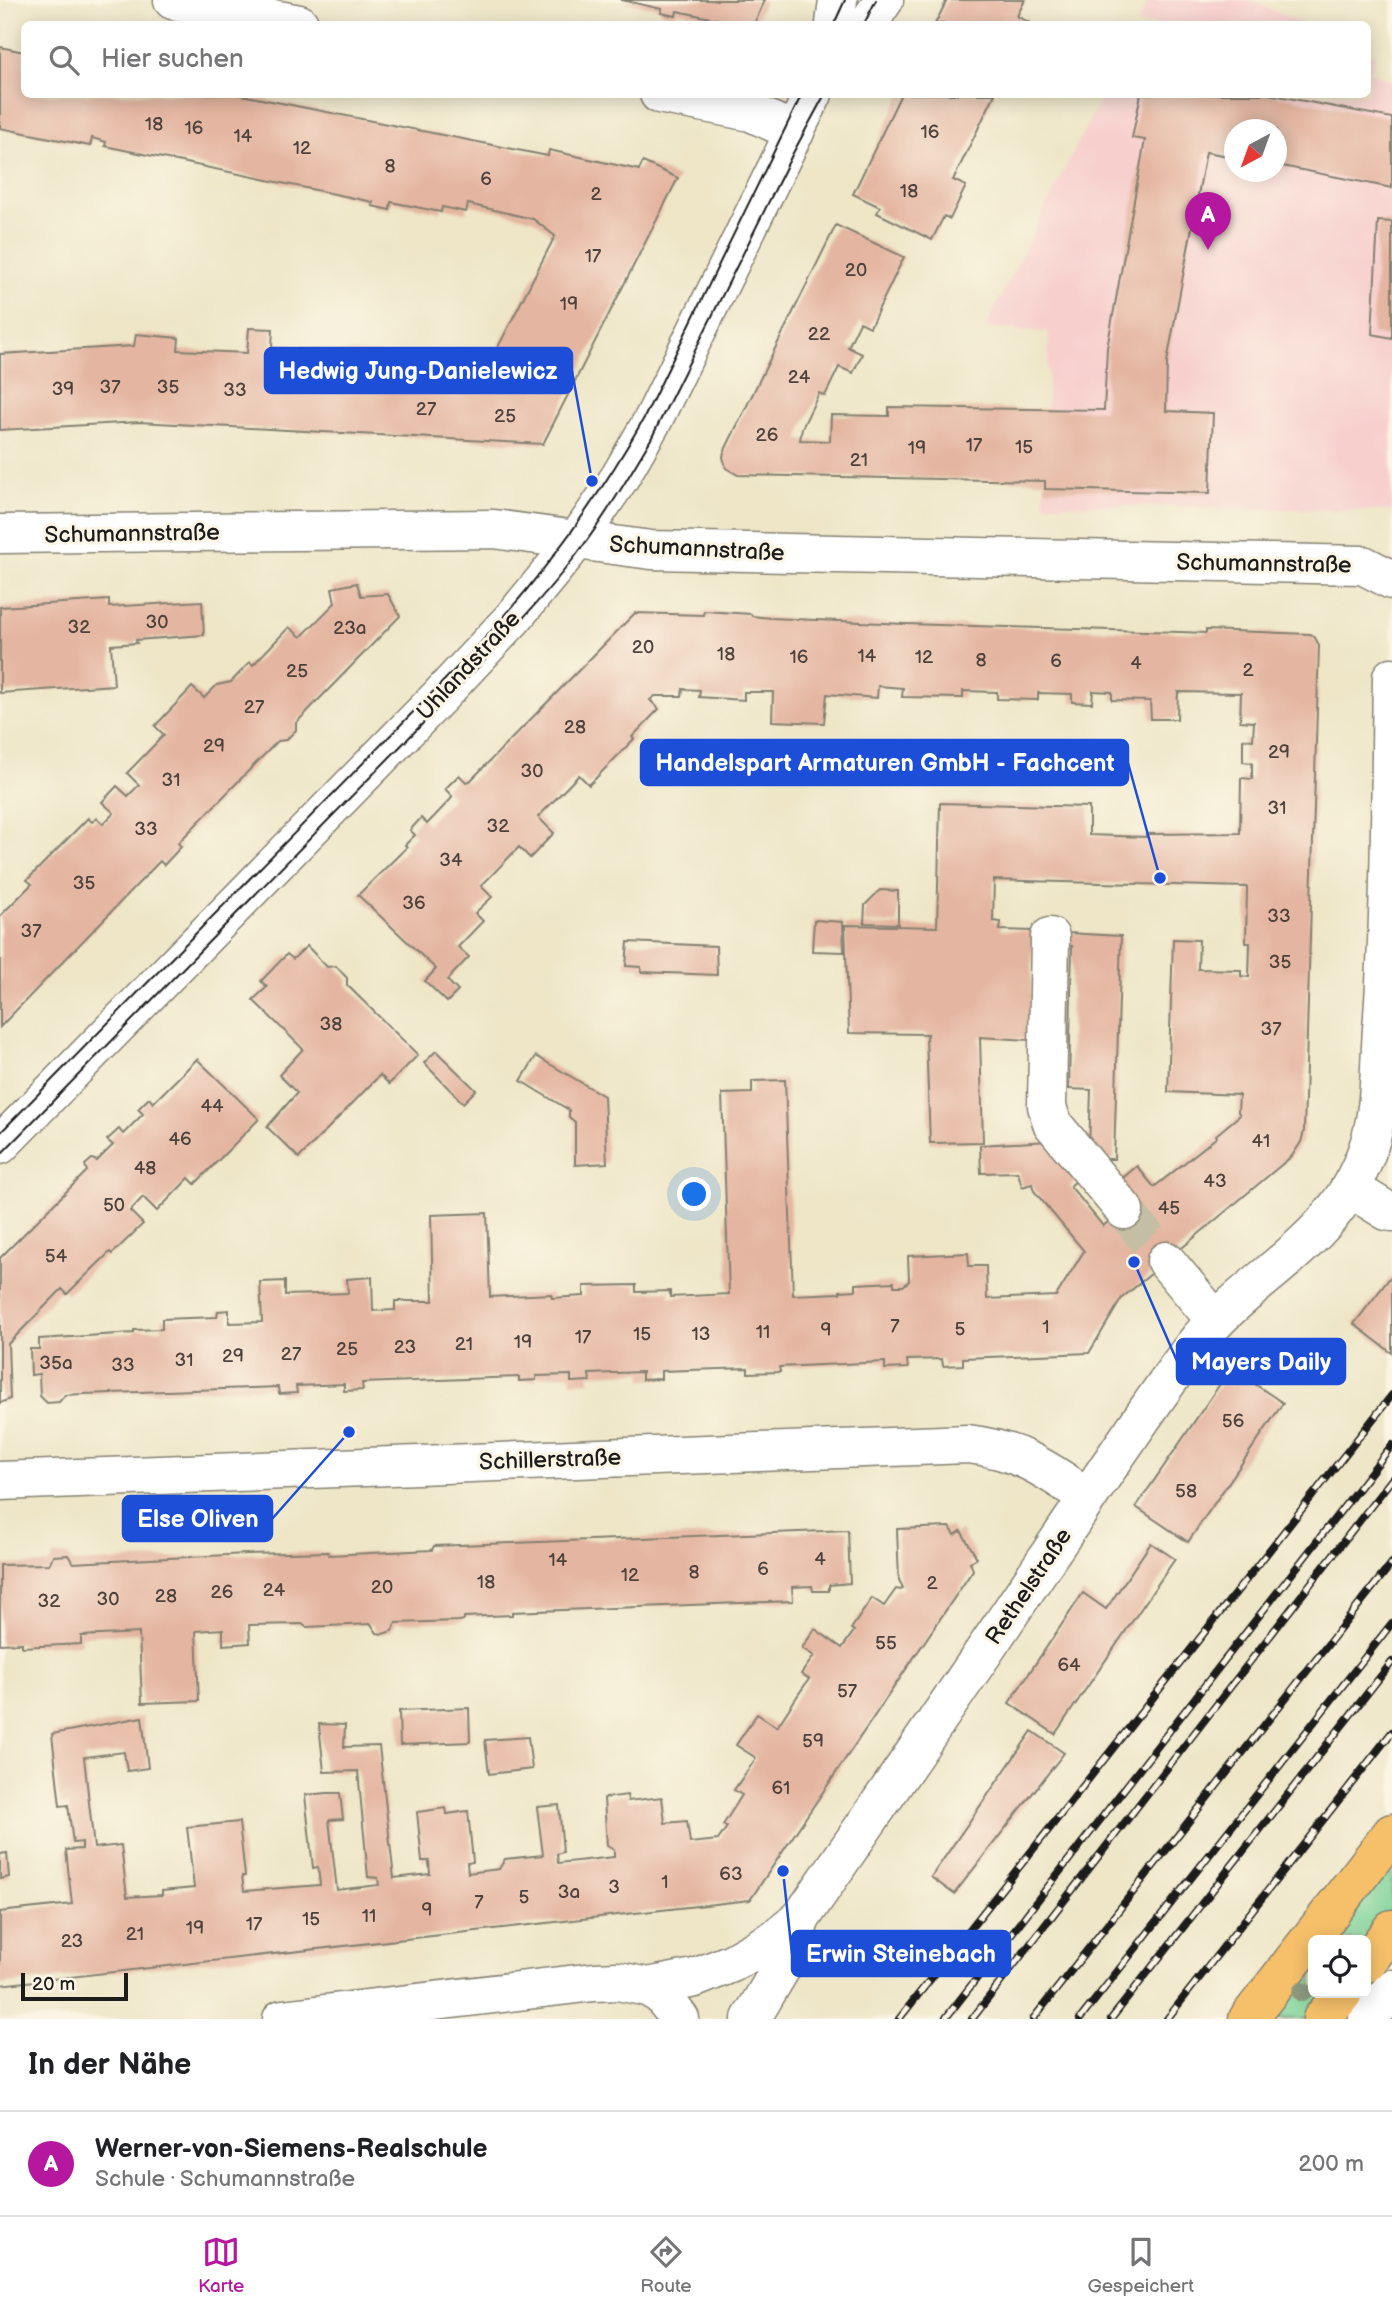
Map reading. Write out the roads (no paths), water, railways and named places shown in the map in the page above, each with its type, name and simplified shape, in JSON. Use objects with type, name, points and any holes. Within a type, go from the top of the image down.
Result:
[{"type":"main road","points":[[1248,2019],[1392,1833]]},
{"type":"main road","points":[[1371,1956],[1392,1929]]},
{"type":"main road","points":[[1322,2019],[1339,1998]]},
{"type":"street","points":[[173,0],[283,21]]},
{"type":"street","points":[[835,21],[838,0]]},
{"type":"street","points":[[870,21],[884,0]]},
{"type":"street","points":[[679,98],[751,112],[795,132]]},
{"type":"street","name":"Uhlandstraße","points":[[0,1145],[440,696],[514,617],[578,540],[620,477],[654,418],[811,98]]},
{"type":"street","name":"Schumannstraße","points":[[0,534],[494,529],[651,550],[1363,565],[1392,580]]},
{"type":"street","name":"Rethelstraße","points":[[751,2019],[788,1958],[801,1918],[1087,1497],[1195,1344],[1216,1321],[1310,1240],[1350,1188],[1367,1150],[1374,1126],[1376,1105],[1387,967],[1392,677]]},
{"type":"street","points":[[1050,937],[1047,1106],[1052,1124],[1124,1210]]},
{"type":"street","points":[[1350,1188],[1392,1212]]},
{"type":"street","points":[[1166,1261],[1216,1321]]},
{"type":"street","name":"Schillerstraße","points":[[0,1481],[968,1444],[1013,1452],[1042,1467],[1087,1497]]},
{"type":"street","points":[[648,1987],[695,1978],[732,1964],[778,1937],[801,1918]]},
{"type":"street","points":[[282,2019],[618,1981],[648,1987],[661,1995],[680,2019]]},
{"type":"street","points":[[1368,2019],[1392,1989]]},
{"type":"tunnel","points":[[1124,1210],[1166,1261]]},
{"type":"tram line","points":[[835,21],[845,0]]},
{"type":"tram line","points":[[866,21],[876,0]]},
{"type":"tram line","points":[[0,1133],[475,649],[545,567],[607,480],[644,418],[800,98]]},
{"type":"tram line","points":[[0,1155],[484,661],[577,554],[607,512],[651,439],[823,98]]},
{"type":"railway","points":[[899,2019],[1392,1395]]},
{"type":"railway","points":[[945,2019],[1392,1445]]},
{"type":"railway","points":[[972,2019],[1392,1479]]},
{"type":"railway","points":[[1033,2019],[1392,1563]]},
{"type":"railway","points":[[1080,2019],[1392,1623]]},
{"type":"railway","points":[[1111,2019],[1392,1662]]},
{"type":"railway","points":[[1167,2019],[1392,1732]]},
{"type":"place","name":"Werner-von-Siemens-Realschule","points":[[1208,250]]},
{"type":"place","name":"Hedwig Jung-Danielewicz","points":[[592,481]]},
{"type":"place","name":"Handelspart Armaturen GmbH - Fachcent","points":[[1160,878]]},
{"type":"place","name":"Mayers Daily","points":[[1134,1262]]},
{"type":"place","name":"Else Oliven","points":[[349,1432]]},
{"type":"place","name":"Erwin Steinebach","points":[[783,1871]]}]
